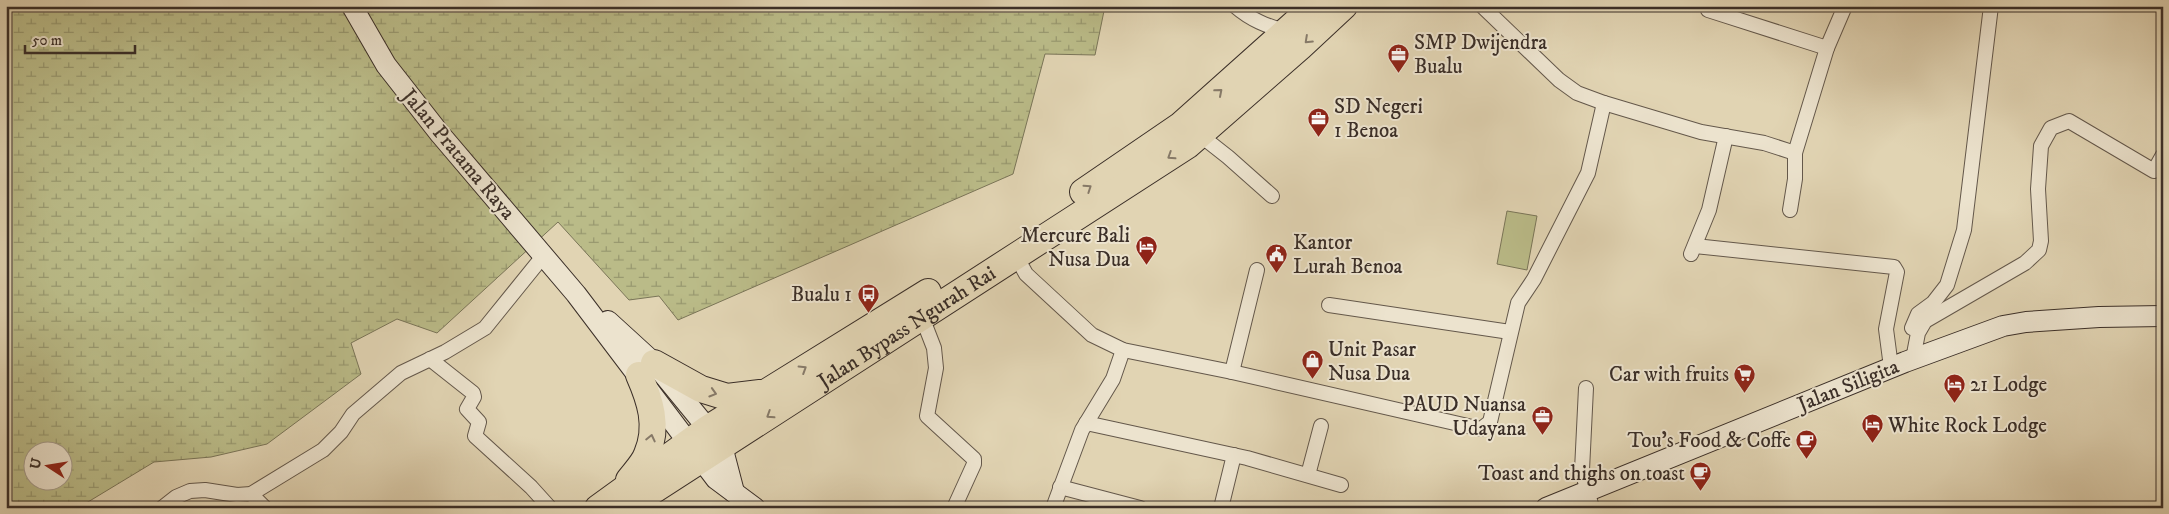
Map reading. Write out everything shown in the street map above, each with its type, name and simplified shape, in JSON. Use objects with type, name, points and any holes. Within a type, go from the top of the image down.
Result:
[{"type":"highway","name":"Jalan Bypass Ngurah Rai","points":[[705,445],[768,391],[1020,235],[1181,125],[1314,6]]},
{"type":"highway","name":"Jalan Bypass Ngurah Rai","points":[[614,503],[705,445],[922,317],[1188,144],[1344,6]]},
{"type":"highway","points":[[614,503],[647,454],[653,428],[646,369],[727,397],[768,391]]},
{"type":"main road","name":"Jalan Pratama Raya","points":[[352,6],[386,64],[440,134],[544,255],[595,320],[646,369],[705,445]]},
{"type":"main road","name":"Jalan Siligita","points":[[1546,508],[1590,500],[1903,363],[2003,326],[2026,322],[2099,317],[2163,316]]},
{"type":"main road","points":[[705,445],[716,479],[754,508]]},
{"type":"street","points":[[1235,6],[1247,17],[1287,32]]},
{"type":"street","points":[[1482,6],[1558,80],[1577,93],[1701,132],[1764,143],[1795,153]]},
{"type":"street","points":[[1790,210],[1795,153],[1827,48],[1845,6]]},
{"type":"street","points":[[1903,363],[1912,327],[1918,314],[1933,303],[1947,285],[1964,230],[1991,6]]},
{"type":"street","points":[[1708,10],[1827,48]]},
{"type":"street","points":[[1016,256],[1026,274],[1092,335],[1108,345],[1123,350],[1232,372],[1481,430],[1490,422],[1518,302],[1534,279],[1588,173],[1604,103]]},
{"type":"street","points":[[1903,363],[1925,321],[2025,263],[2039,250],[2041,241],[2038,189],[2042,146],[2051,128],[2069,121],[2154,170],[2163,155]]},
{"type":"street","points":[[1200,135],[1272,196]]},
{"type":"street","points":[[1726,136],[1709,210],[1693,251],[1894,267],[1897,272],[1886,329],[1903,363]]},
{"type":"street","points":[[162,508],[176,497],[190,491],[205,490],[237,495],[252,494],[322,450],[341,432],[353,414],[401,373],[485,328],[544,255]]},
{"type":"street","points":[[1232,372],[1257,270]]},
{"type":"street","points":[[1329,305],[1510,332]]},
{"type":"street","points":[[922,317],[934,348],[936,368],[927,416],[974,459],[974,464],[954,508]]},
{"type":"street","points":[[1053,508],[1086,423],[1113,379],[1123,350]]},
{"type":"street","points":[[430,359],[473,392],[474,397],[467,409],[479,422],[475,436],[531,487],[550,508]]},
{"type":"street","points":[[1586,388],[1582,470],[1590,500]]},
{"type":"street","points":[[1086,423],[1234,456],[1342,485]]},
{"type":"street","points":[[1308,475],[1321,426]]},
{"type":"street","points":[[1221,508],[1234,456]]},
{"type":"street","points":[[1060,487],[1140,508]]},
{"type":"street","points":[[252,494],[265,508]]},
{"type":"green space","points":[[6,6],[1105,6],[1095,55],[1045,54],[1013,174],[678,320],[659,296],[629,300],[558,222],[437,333],[397,319],[351,343],[361,374],[267,444],[211,457],[154,462],[78,508],[6,508]]},
{"type":"green space","points":[[1507,211],[1537,216],[1527,270],[1497,264]]},
{"type":"place","name":"SMP Dwijendra Bualu","points":[[1398,73]]},
{"type":"place","name":"SD Negeri 1 Benoa","points":[[1318,137]]},
{"type":"place","name":"Mercure Bali Nusa Dua","points":[[1146,266]]},
{"type":"place","name":"Kantor Lurah Benoa","points":[[1277,273]]},
{"type":"place","name":"Bualu 1","points":[[868,313]]},
{"type":"place","name":"Unit Pasar Nusa Dua","points":[[1312,380]]},
{"type":"place","name":"Car with fruits","points":[[1745,393]]},
{"type":"place","name":"21 Lodge","points":[[1954,403]]},
{"type":"place","name":"PAUD Nuansa Udayana","points":[[1542,435]]},
{"type":"place","name":"White Rock Lodge","points":[[1872,444]]},
{"type":"place","name":"Tou's Food & Coffe","points":[[1807,459]]},
{"type":"place","name":"Toast and thighs on toast","points":[[1701,492]]}]
